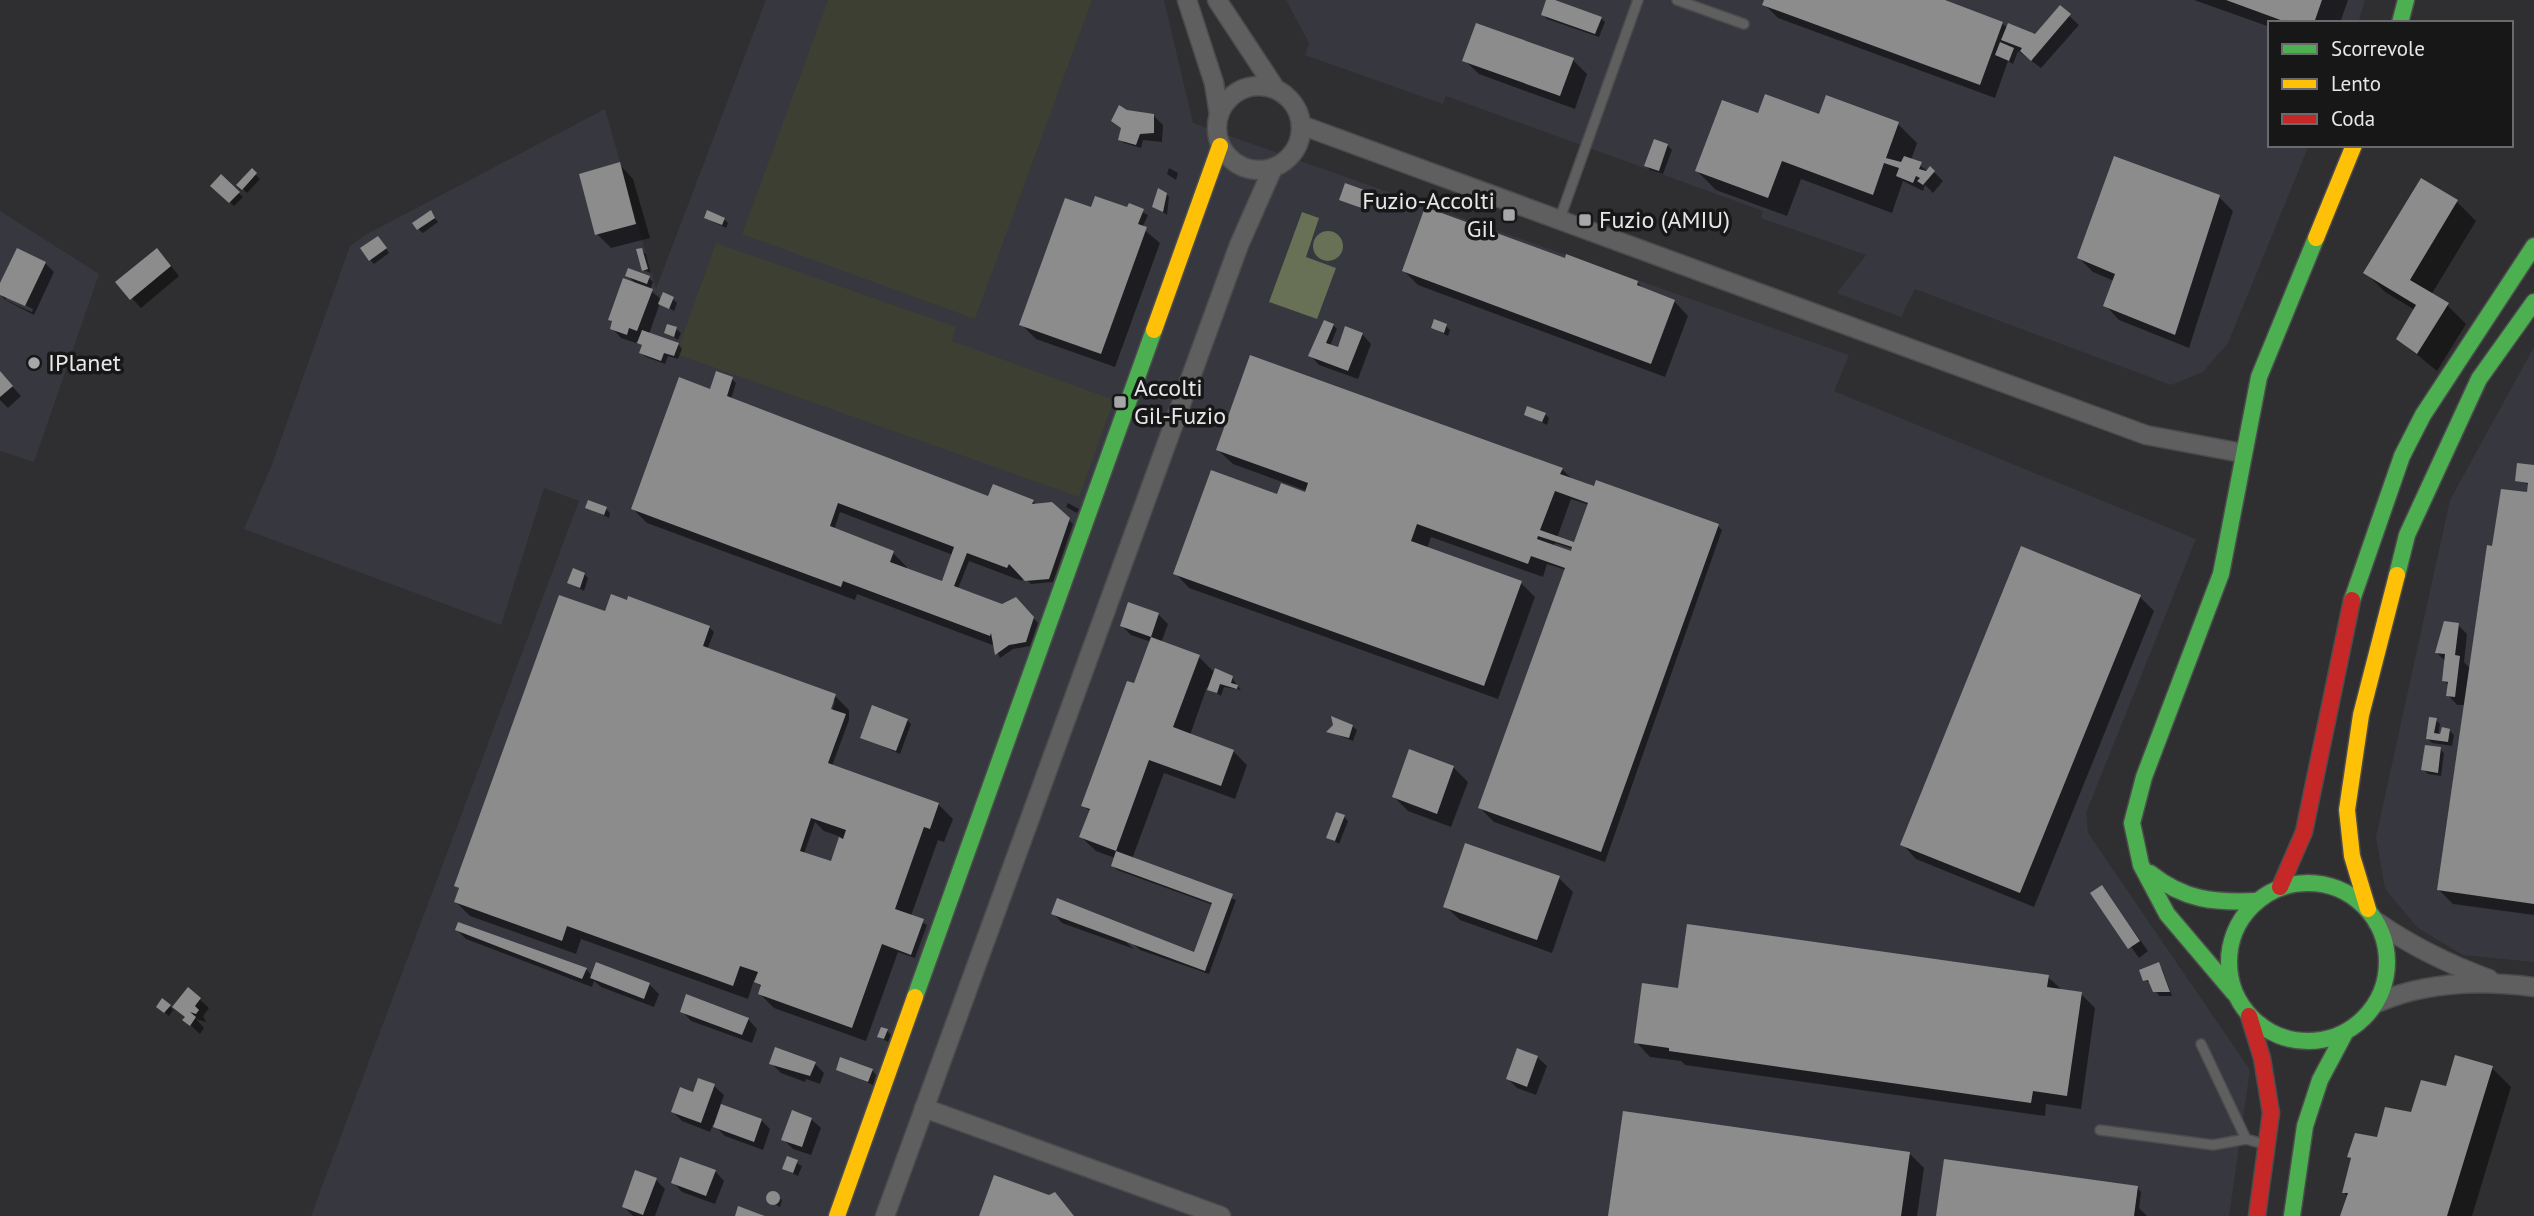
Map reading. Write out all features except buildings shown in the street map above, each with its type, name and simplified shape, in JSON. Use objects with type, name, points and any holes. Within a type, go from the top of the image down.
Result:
[{"type":"street","points":[[1187,0],[1214,83],[1220,145],[1237,164],[1260,171],[1273,168],[1294,152],[1301,125],[1294,103],[1275,88],[1217,0]]},
{"type":"street","points":[[2400,21],[2406,0]]},
{"type":"street","points":[[1219,114],[1236,92],[1262,85],[1275,88]]},
{"type":"street","points":[[1301,125],[2146,435],[2242,453]]},
{"type":"street","points":[[837,1216],[1220,145]]},
{"type":"street","points":[[2257,1216],[2271,1113],[2262,1058],[2249,1016],[2234,993],[2167,914],[2141,865],[2132,823],[2144,777],[2221,574],[2242,453],[2259,377],[2353,147]]},
{"type":"street","points":[[885,1216],[1234,258],[1273,168]]},
{"type":"street","points":[[2280,887],[2304,832],[2355,586],[2402,456],[2423,415],[2534,246]]},
{"type":"street","points":[[2249,1016],[2267,1031],[2293,1041],[2320,1041],[2345,1033],[2367,1016],[2377,1003],[2386,976],[2386,948],[2352,856],[2347,810],[2361,715],[2407,535],[2479,379],[2534,302]]},
{"type":"street","points":[[2141,865],[2167,888],[2190,900],[2256,901]]},
{"type":"street","points":[[2234,993],[2228,966],[2230,946],[2240,920],[2256,901],[2280,887],[2299,883],[2327,884],[2346,891],[2410,945],[2450,965],[2499,982]]},
{"type":"street","points":[[2377,1003],[2402,992],[2439,985],[2499,982],[2534,987]]},
{"type":"street","points":[[2292,1216],[2305,1126],[2320,1080],[2345,1033]]},
{"type":"street","points":[[924,1108],[1221,1216]]},
{"type":"lane","points":[[1559,221],[1638,0]]},
{"type":"lane","points":[[1677,0],[1744,24]]},
{"type":"lane","points":[[2201,1044],[2246,1139]]},
{"type":"lane","points":[[2100,1130],[2213,1145],[2246,1139],[2267,1145]]},
{"type":"shaded area","points":[[766,0],[1164,0],[1193,123],[1849,355],[1834,391],[2196,539],[2086,813],[2088,833],[2250,1070],[2229,1216],[311,1216],[579,501],[544,488],[501,625],[244,529],[271,467],[350,246],[367,234],[605,109],[656,289]]},
{"type":"shaded area","points":[[828,0],[1092,0],[975,319],[742,234]]},
{"type":"shaded area","points":[[1286,0],[2365,0],[2359,21],[2268,21],[2268,147],[2308,147],[2228,343],[2203,372],[2171,385],[1915,289],[1901,317],[1837,293],[1866,255],[1761,218],[1763,211],[1446,96],[1443,104],[1305,55],[1309,43]]},
{"type":"shaded area","name":"IPlanet","points":[[0,211],[99,274],[34,462],[0,451]]},
{"type":"shaded area","points":[[1302,212],[1319,218],[1306,257],[1336,268],[1317,319],[1269,302]]},
{"type":"shaded area","points":[[1328,231],[1338,236],[1343,246],[1338,256],[1328,261],[1318,256],[1313,246],[1318,236]]},
{"type":"shaded area","points":[[716,243],[956,327],[952,341],[1114,400],[1079,497],[676,354]]},
{"type":"shaded area","points":[[2534,347],[2534,962],[2463,955],[2418,928],[2385,889],[2376,837],[2450,500]]},
{"type":"traffic: fast","points":[[2401,21],[2406,0]]},
{"type":"traffic: fast","points":[[2234,993],[2167,914],[2141,865],[2132,823],[2144,777],[2221,574],[2259,377],[2316,238]]},
{"type":"traffic: fast","points":[[2352,600],[2402,456],[2423,415],[2534,246]]},
{"type":"traffic: fast","points":[[2397,575],[2407,535],[2479,379],[2534,302]]},
{"type":"traffic: fast","points":[[915,997],[1154,330]]},
{"type":"traffic: fast","points":[[2150,873],[2175,889],[2200,898],[2256,901]]},
{"type":"traffic: fast","points":[[2308,883],[2338,889],[2364,906],[2381,932],[2387,962],[2381,992],[2364,1018],[2338,1035],[2308,1041],[2278,1035],[2252,1018],[2235,992],[2229,962],[2235,932],[2252,906],[2278,889],[2308,883]]},
{"type":"traffic: fast","points":[[2292,1216],[2305,1126],[2320,1080],[2345,1033]]},
{"type":"traffic: slow","points":[[1154,330],[1220,146]]},
{"type":"traffic: slow","points":[[2316,238],[2353,147]]},
{"type":"traffic: slow","points":[[2368,909],[2352,856],[2347,810],[2361,715],[2397,575]]},
{"type":"traffic: slow","points":[[837,1216],[915,997]]},
{"type":"traffic: jam","points":[[2280,887],[2304,832],[2352,600]]},
{"type":"traffic: jam","points":[[2249,1016],[2262,1058],[2271,1113],[2257,1216]]},
{"type":"place","name":"Fuzio-Accolti Gil","points":[[1509,215]]},
{"type":"place","name":"Fuzio (AMIU)","points":[[1585,220]]},
{"type":"place","name":"IPlanet","points":[[34,363]]},
{"type":"place","name":"Accolti Gil-Fuzio","points":[[1120,402]]}]
